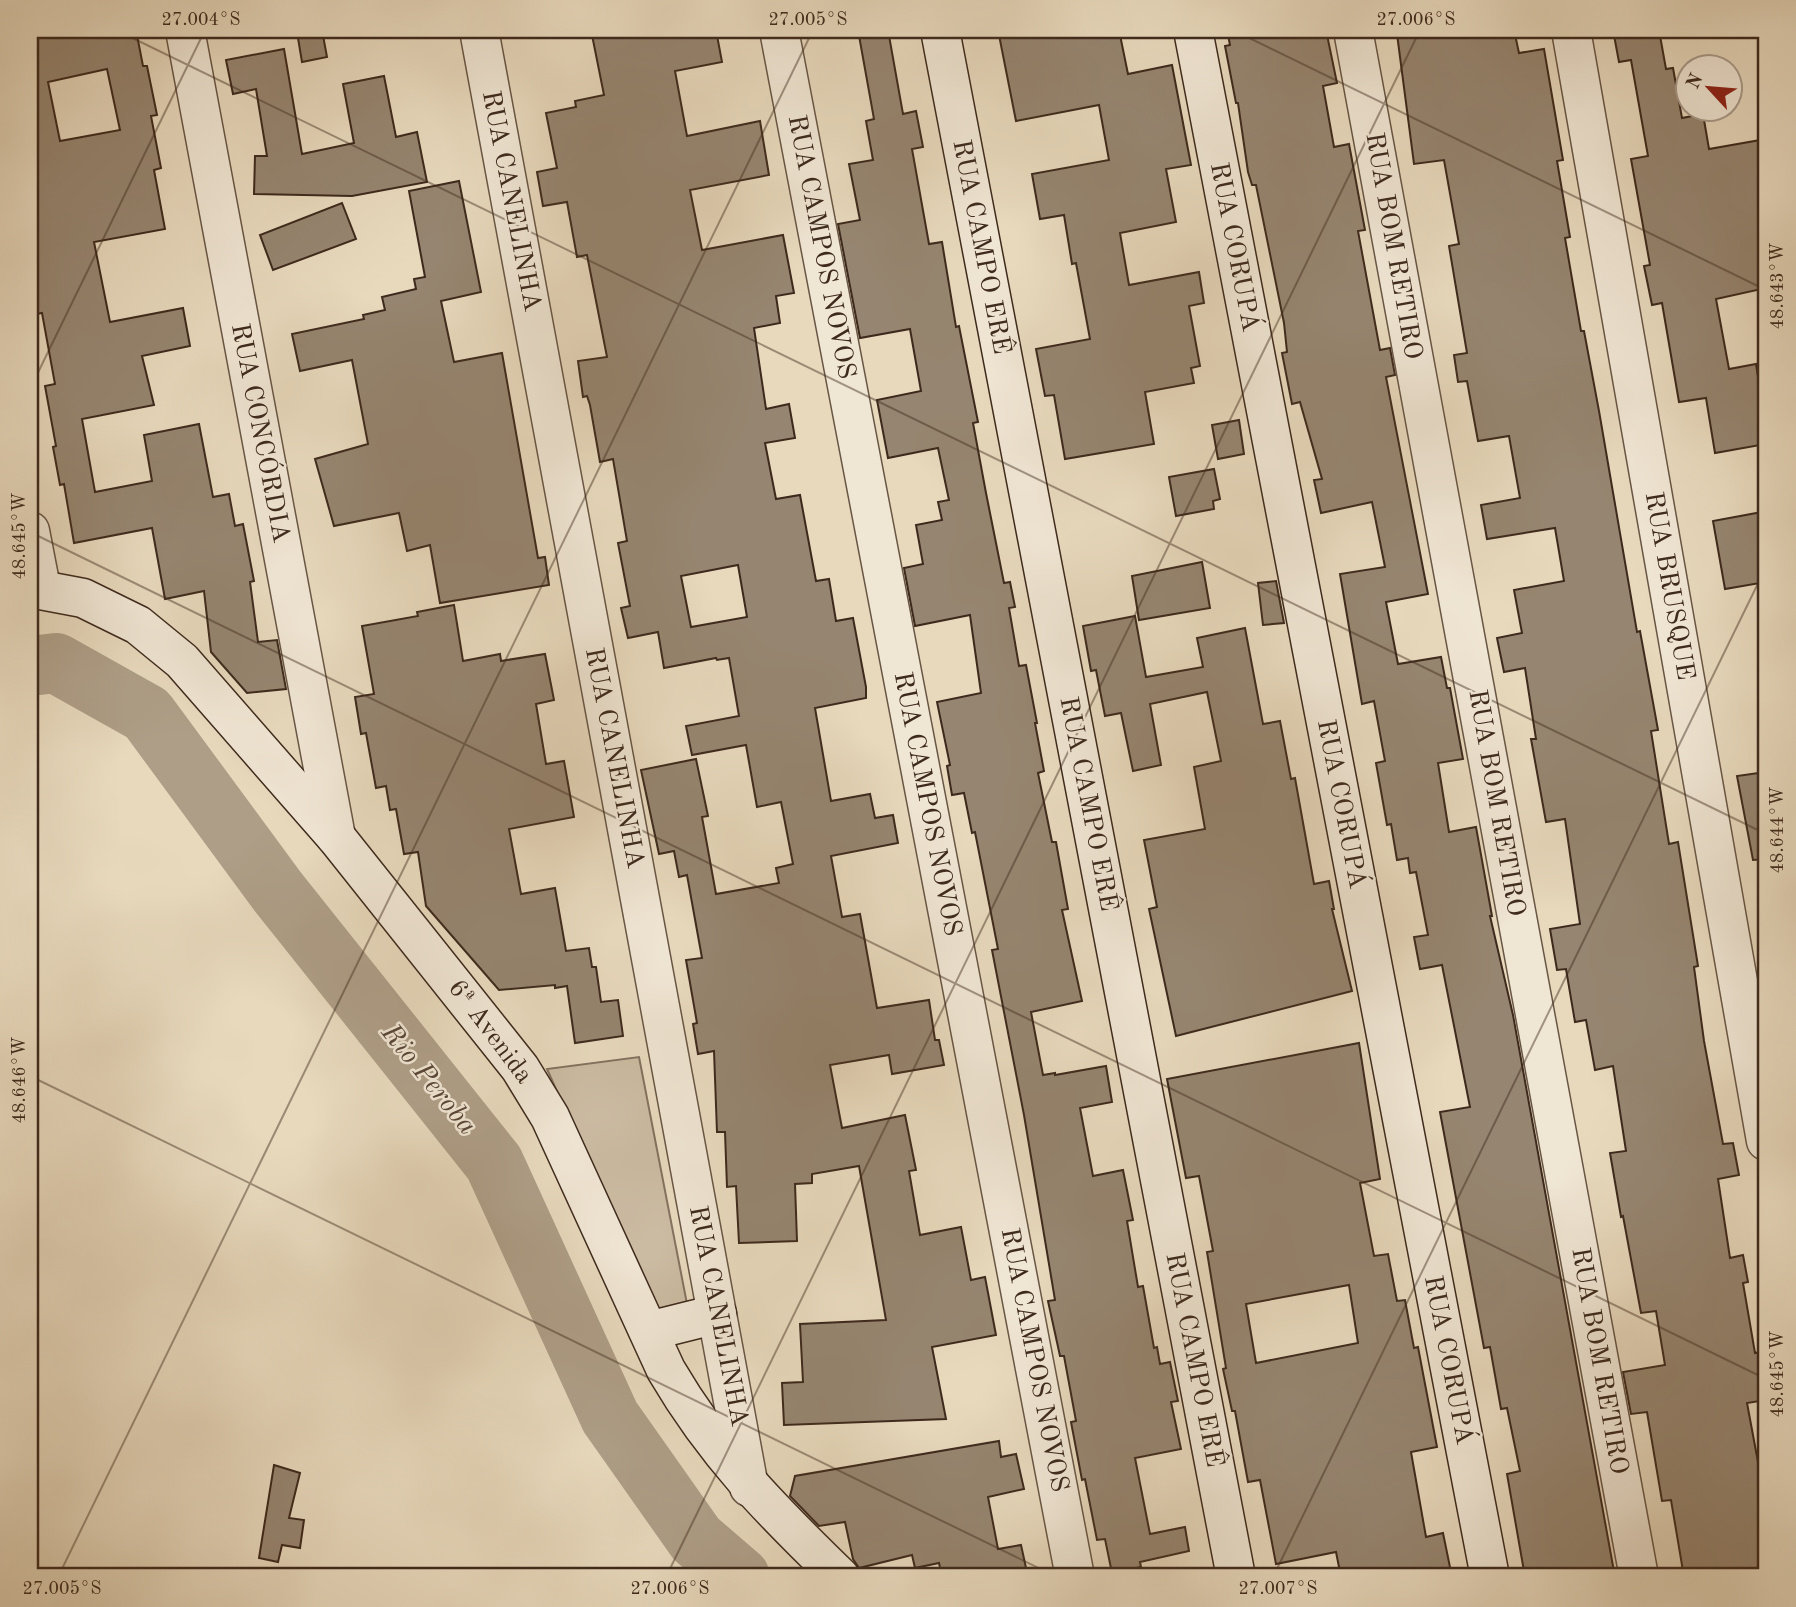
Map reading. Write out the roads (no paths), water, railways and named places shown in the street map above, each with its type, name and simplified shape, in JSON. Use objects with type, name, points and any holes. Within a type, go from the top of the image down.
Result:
[{"type":"street","name":"RUA CONCÓRDIA","points":[[185,30],[336,837]]},
{"type":"street","name":"RUA CANELINHA","points":[[479,30],[750,1487]]},
{"type":"street","name":"RUA CAMPOS NOVOS","points":[[779,30],[1075,1577]]},
{"type":"street","name":"RUA CAMPO ERÊ","points":[[940,30],[1236,1577]]},
{"type":"street","name":"RUA CORUPÁ","points":[[1193,30],[1490,1577]]},
{"type":"street","name":"RUA BOM RETIRO","points":[[1353,30],[1639,1577]]},
{"type":"street","name":"RUA BRUSQUE","points":[[1572,30],[1766,1141]]},
{"type":"street","points":[[30,531],[35,588]]},
{"type":"street","name":"6ª Avenida","points":[[35,588],[83,598],[138,625],[182,661],[336,837],[520,1068],[550,1117],[666,1370],[688,1407],[712,1442],[750,1487],[840,1577]]},
{"type":"street","points":[[649,1331],[718,1314]]},
{"type":"waterway","name":"Rio Peroba","points":[[30,666],[56,663],[147,714],[278,892],[494,1163],[610,1417],[696,1539],[740,1577]]}]
